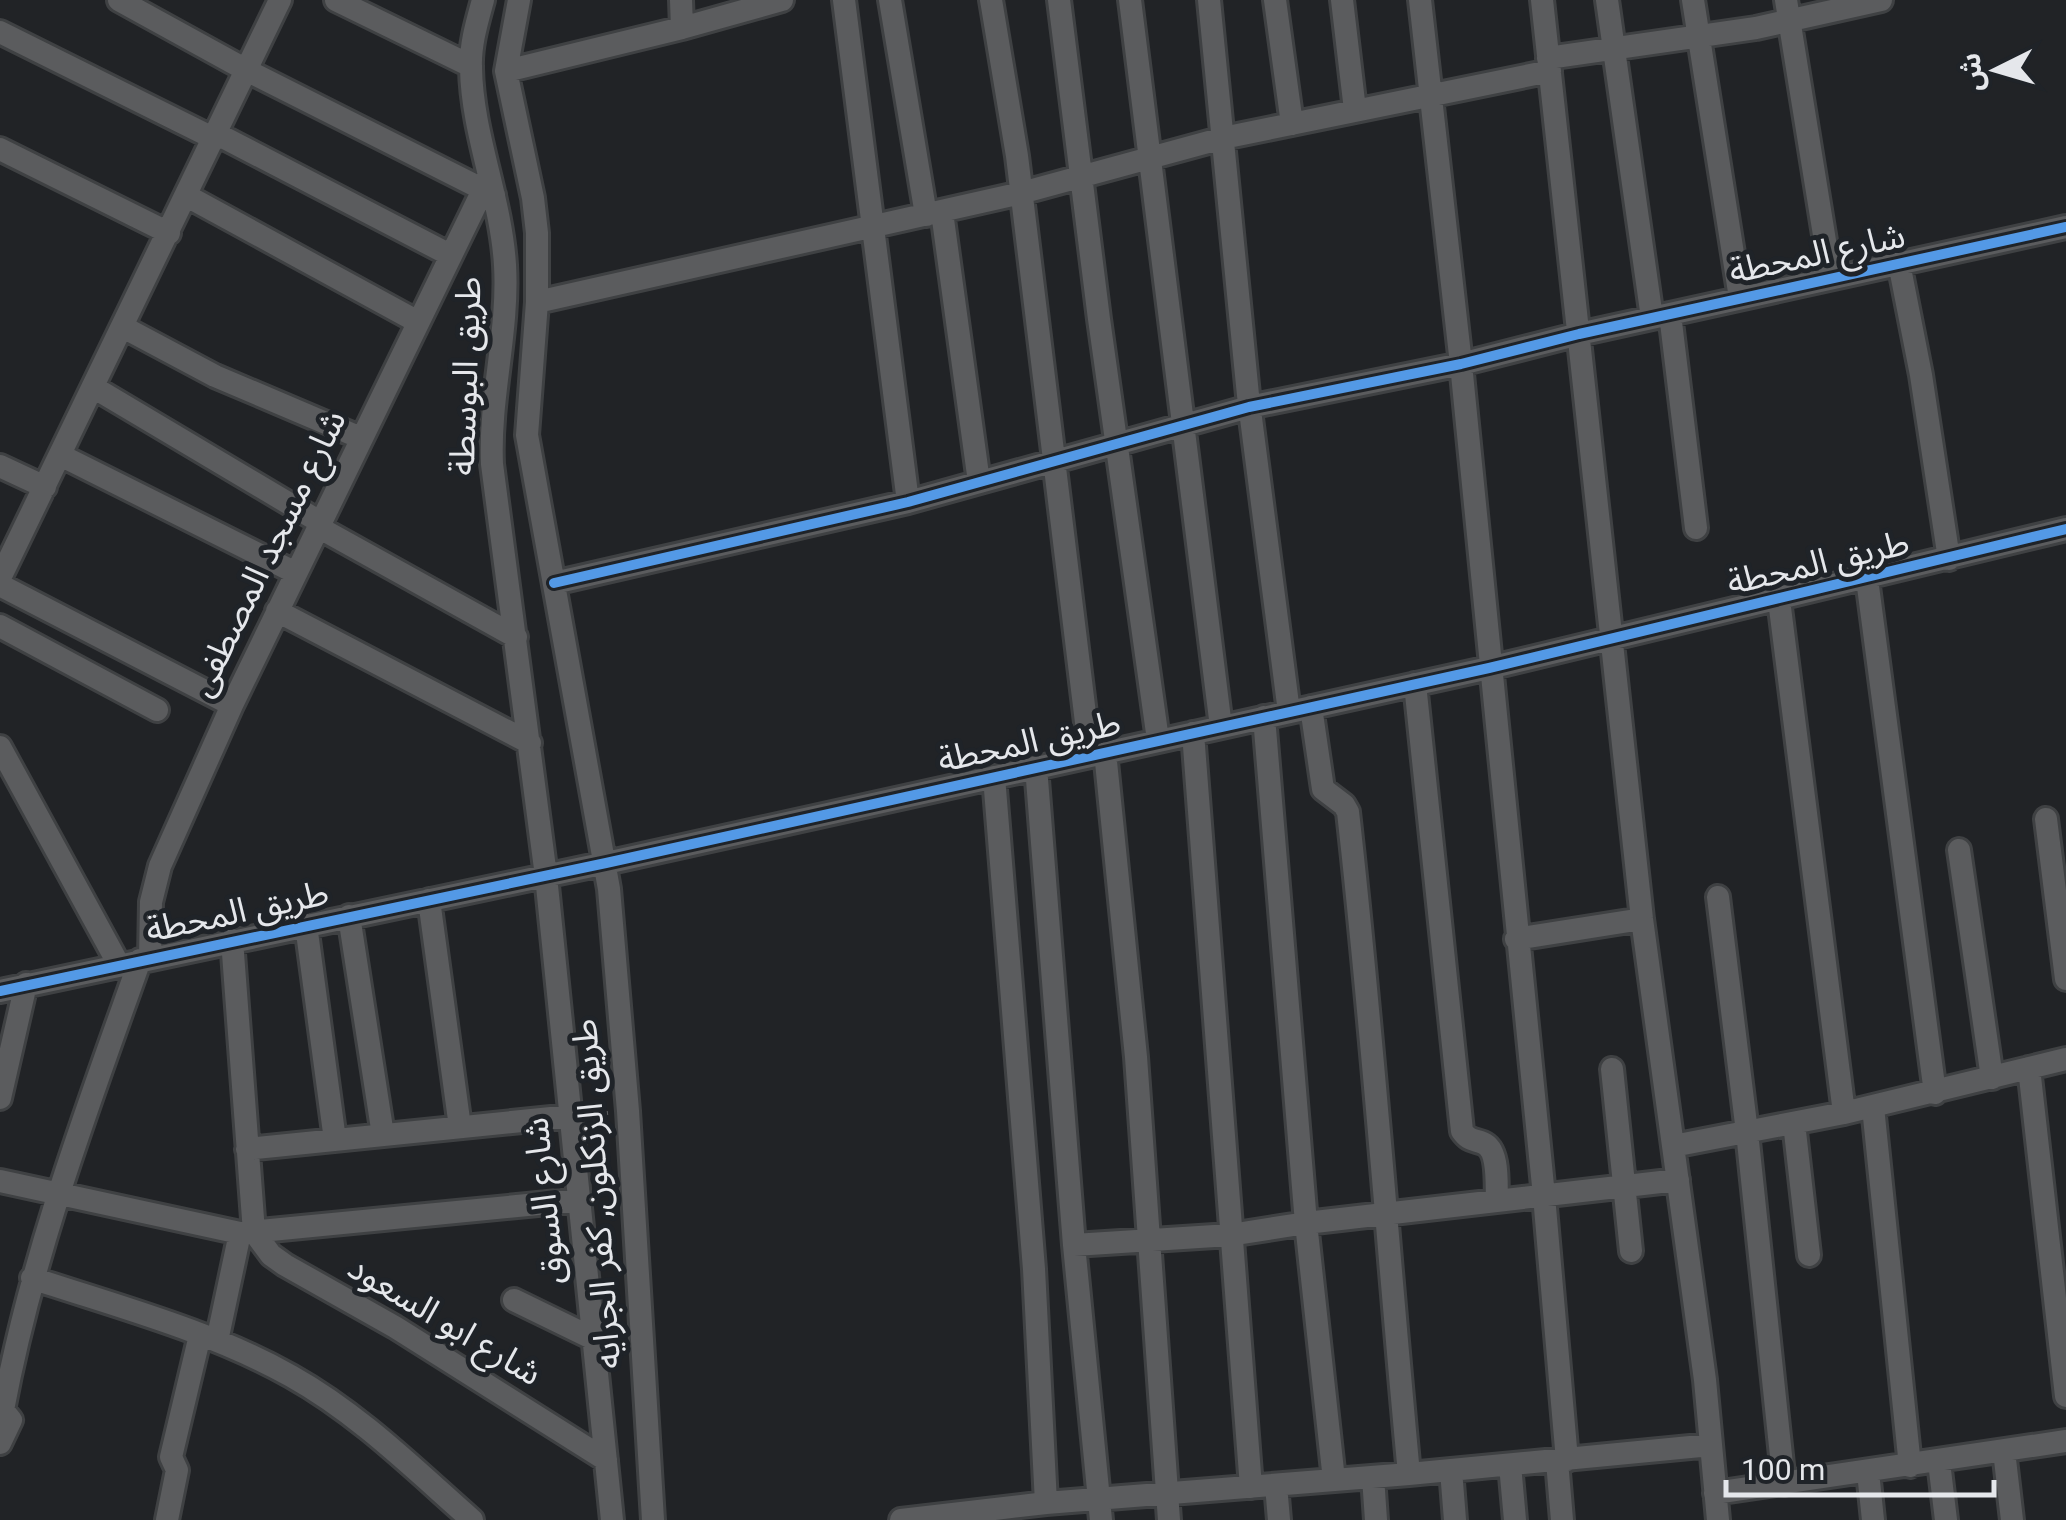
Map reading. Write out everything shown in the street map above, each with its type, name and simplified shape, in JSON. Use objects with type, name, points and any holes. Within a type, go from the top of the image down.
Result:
[{"type":"street","points":[[232,705],[0,582],[280,0]]},
{"type":"street","points":[[336,0],[470,66]]},
{"type":"street","name":"طريق البوسطة","points":[[483,0],[470,66],[489,193],[503,244],[506,292],[492,408],[492,464],[530,743],[576,870]]},
{"type":"street","name":"طريق البوسطة","points":[[520,0],[506,71],[537,233],[537,302],[527,435],[554,583],[576,870]]},
{"type":"street","points":[[680,0],[682,28]]},
{"type":"street","points":[[506,71],[782,0]]},
{"type":"street","points":[[844,0],[908,502]]},
{"type":"street","points":[[890,0],[934,214],[979,482]]},
{"type":"street","points":[[992,0],[1022,193],[1054,464],[1098,754],[1136,1058],[1169,1520]]},
{"type":"street","points":[[1059,0],[1158,740]]},
{"type":"street","points":[[1130,0],[1221,726]]},
{"type":"street","points":[[1209,0],[1250,407],[1300,709],[1322,789],[1348,812],[1366,965],[1384,1214],[1409,1474]]},
{"type":"street","points":[[1275,0],[1292,124]]},
{"type":"street","points":[[1342,0],[1356,110]]},
{"type":"street","points":[[1420,0],[1544,1196],[1562,1460],[1562,1520]]},
{"type":"street","points":[[1542,0],[1642,920],[1678,1180],[1718,1520]]},
{"type":"street","points":[[1607,0],[1612,48],[1696,528]]},
{"type":"street","points":[[1693,0],[1740,298]]},
{"type":"street","points":[[537,302],[934,214],[1223,138],[1432,94],[1612,48],[1699,36],[1788,10],[1880,0]]},
{"type":"street","points":[[131,3],[248,72],[489,193]]},
{"type":"street","points":[[1788,10],[1831,278]]},
{"type":"street","points":[[0,32],[450,255]]},
{"type":"street","points":[[0,149],[168,233]]},
{"type":"street","name":"شارع مسجد المصطفى","points":[[0,1443],[10,1420],[1,1410],[9,1321],[32,1278],[136,961],[156,876],[232,705],[450,255],[489,193]]},
{"type":"street","points":[[187,196],[418,322]]},
{"type":"street","name":"شارع المحطة","points":[[554,583],[908,502],[1250,407],[1460,364],[2066,226]]},
{"type":"street","points":[[1899,263],[1950,560]]},
{"type":"street","points":[[123,327],[214,376],[361,438]]},
{"type":"street","points":[[93,388],[319,525],[516,637]]},
{"type":"street","points":[[60,455],[296,573]]},
{"type":"street","points":[[0,466],[45,487]]},
{"type":"street","name":"طريق المحطة","points":[[0,990],[576,870],[1490,668],[2066,530]]},
{"type":"street","points":[[1867,579],[1935,1093]]},
{"type":"street","points":[[1779,600],[1844,1113]]},
{"type":"street","points":[[277,611],[530,743]]},
{"type":"street","points":[[0,626],[156,710]]},
{"type":"street","points":[[1414,684],[1462,1131],[1492,1152],[1497,1201]]},
{"type":"street","points":[[1264,717],[1306,1223],[1334,1480]]},
{"type":"street","points":[[1193,733],[1251,1487]]},
{"type":"street","points":[[0,747],[136,961]]},
{"type":"street","points":[[1036,767],[1099,1509]]},
{"type":"street","points":[[994,776],[1034,1269],[1046,1502]]},
{"type":"street","points":[[2046,818],[2066,980]]},
{"type":"street","points":[[1959,850],[1992,1078]]},
{"type":"street","name":"طريق الزنكلون, كفر الجرايه","points":[[576,870],[628,1111],[652,1520]]},
{"type":"street","name":"شارع السوق","points":[[576,870],[571,1116],[612,1520]]},
{"type":"street","points":[[1718,897],[1784,1484]]},
{"type":"street","points":[[429,900],[460,1126]]},
{"type":"street","points":[[349,916],[383,1135]]},
{"type":"street","points":[[1516,938],[1642,920]]},
{"type":"street","points":[[306,925],[335,1140]]},
{"type":"street","points":[[167,1520],[177,1472],[171,1457],[208,1338],[247,1233],[248,1150],[232,940]]},
{"type":"street","points":[[0,1098],[26,984]]},
{"type":"street","points":[[1673,1146],[1873,1107],[2066,1059]]},
{"type":"street","points":[[2029,1068],[2066,1396]]},
{"type":"street","points":[[1612,1069],[1631,1250]]},
{"type":"street","points":[[1873,1107],[1910,1466]]},
{"type":"street","points":[[248,1150],[571,1116]]},
{"type":"street","points":[[1794,1123],[1808,1255]]},
{"type":"street","points":[[1034,1269],[1075,1255],[1148,1240],[1230,1234],[1678,1180]]},
{"type":"street","points":[[0,1181],[247,1233],[579,1200]]},
{"type":"street","name":"شارع ابو السعود","points":[[247,1233],[278,1260],[386,1322],[606,1460]]},
{"type":"street","points":[[32,1278],[256,1357],[368,1428],[472,1520]]},
{"type":"street","points":[[514,1300],[594,1339]]},
{"type":"street","points":[[1715,1493],[2066,1442]]},
{"type":"street","points":[[901,1520],[1001,1514],[1046,1502],[1099,1509],[1167,1493],[1710,1445]]},
{"type":"street","points":[[2004,1451],[2012,1520]]},
{"type":"street","points":[[1939,1462],[1946,1520]]},
{"type":"street","points":[[1510,1465],[1515,1520]]},
{"type":"street","points":[[1451,1470],[1456,1520]]},
{"type":"street","points":[[1868,1472],[1873,1520]]},
{"type":"street","points":[[1373,1477],[1376,1520]]},
{"type":"street","points":[[1276,1485],[1279,1520]]},
{"type":"path","points":[[571,1116],[628,1111]]},
{"type":"cycle path","points":[[554,583],[908,502],[1249,407],[1461,364],[1579,334],[2066,227]]},
{"type":"cycle path","points":[[0,991],[606,863],[1489,668],[2066,529]]}]
